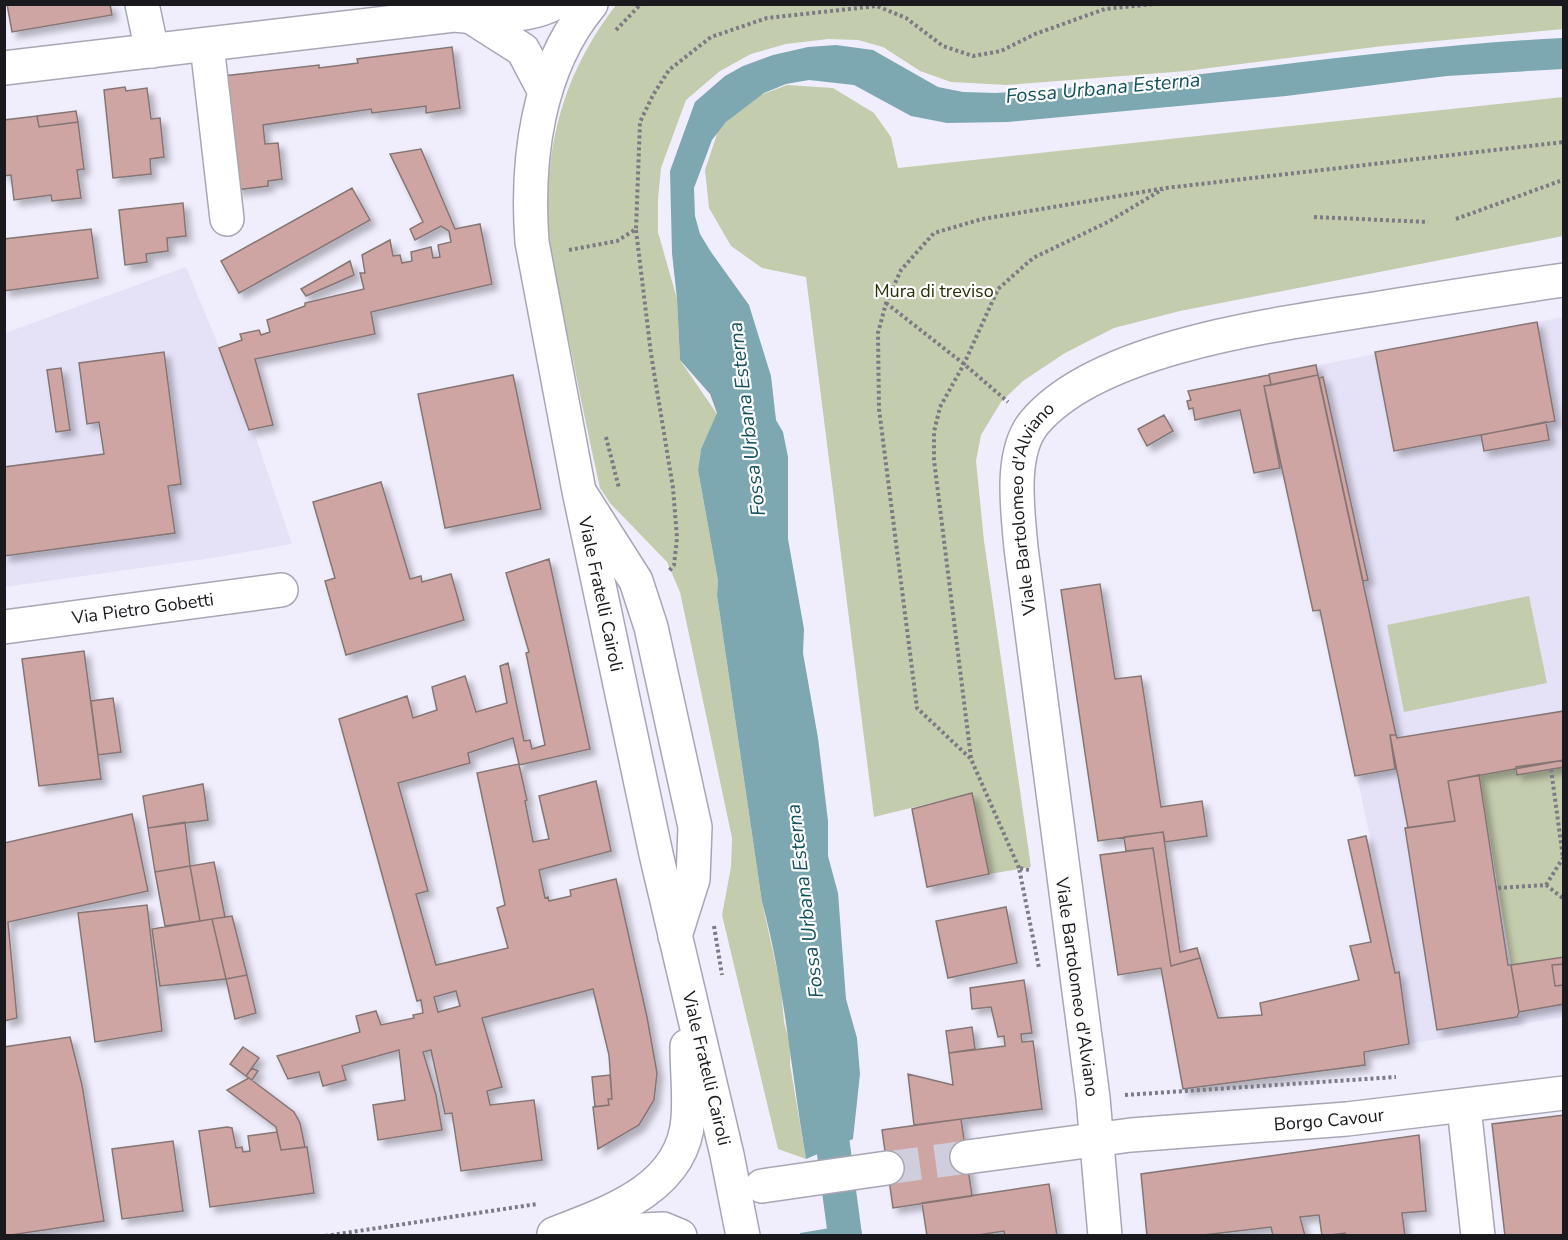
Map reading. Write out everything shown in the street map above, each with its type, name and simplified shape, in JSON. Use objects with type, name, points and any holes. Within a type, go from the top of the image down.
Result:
[{"type":"street","points":[[142,4],[152,51]]},
{"type":"street","points":[[4,68],[454,15],[473,18],[544,9],[553,4]]},
{"type":"street","name":"Viale Fratelli Cairoli","points":[[591,4],[566,37],[545,92],[539,115],[529,202],[532,242],[579,491],[675,936],[686,984],[749,1189],[743,1236]]},
{"type":"street","points":[[473,18],[523,50],[545,92]]},
{"type":"street","points":[[207,45],[227,219]]},
{"type":"street","name":"Viale Bartolomeo d'Alviano","points":[[1105,1236],[1092,1098],[1021,548],[1016,486],[1023,448],[1034,424],[1070,391],[1111,370],[1180,346],[1256,328],[1563,280]]},
{"type":"street","points":[[579,491],[636,581],[651,627],[693,816],[695,827],[693,879],[675,936]]},
{"type":"street","name":"Via Pietro Gobetti","points":[[4,627],[281,590]]},
{"type":"street","points":[[550,1235],[612,1212],[640,1197],[670,1167],[683,1144],[688,1120],[686,984]]},
{"type":"street","name":"Borgo Cavour","points":[[967,1157],[1131,1135],[1347,1119],[1464,1107],[1563,1093]]},
{"type":"street","points":[[1464,1107],[1478,1236]]},
{"type":"street","points":[[749,1189],[887,1168]]},
{"type":"street","points":[[550,1235],[663,1230],[680,1236]]},
{"type":"path","points":[[666,574],[674,565],[677,538],[673,488],[651,354],[636,229],[640,122],[653,94],[669,70],[711,37],[767,18],[877,6],[906,18],[943,46],[973,56],[1001,51],[1035,34],[1105,9],[1154,4]]},
{"type":"path","points":[[1456,219],[1560,181]]},
{"type":"path","points":[[971,759],[934,460],[934,432],[940,407],[964,364],[998,289],[1034,258],[1108,222],[1166,188]]},
{"type":"path","points":[[1314,217],[1428,222]]},
{"type":"path","points":[[569,250],[617,241],[636,229]]},
{"type":"path","points":[[885,303],[964,364],[1034,424]]},
{"type":"path","points":[[1546,885],[1563,858],[1551,769]]},
{"type":"path","points":[[1498,888],[1546,885],[1563,899]]},
{"type":"path","points":[[1092,1098],[1402,1076]]},
{"type":"path","points":[[325,1236],[548,1202]]},
{"type":"shaded area","points":[[186,267],[253,429],[292,544],[212,558],[5,587],[5,333]]},
{"type":"shaded area","points":[[1563,317],[1563,1017],[1409,1044],[1399,972],[1357,777],[1320,611],[1313,611],[1282,468],[1254,473],[1240,410],[1195,420],[1193,408],[1189,409],[1187,401],[1191,400],[1188,391]]},
{"type":"green space","points":[[616,5],[1563,5],[1563,29],[1383,46],[1186,71],[1007,85],[951,82],[920,71],[883,47],[858,40],[828,39],[786,44],[751,54],[720,71],[686,100],[661,168],[658,232],[677,299],[680,360],[717,414],[701,449],[698,470],[718,581],[717,595],[762,902],[781,988],[784,1022],[791,1048],[790,1065],[806,1159],[778,1149],[722,915],[731,867],[732,838],[680,592],[667,562],[610,503],[600,488],[553,271],[548,192],[557,126],[566,94],[579,64]]},
{"type":"green space","name":"Mura di treviso","points":[[787,85],[833,88],[874,113],[891,137],[898,168],[1563,97],[1563,236],[1180,311],[1114,328],[1065,353],[1023,381],[1001,402],[981,435],[976,461],[984,541],[1031,867],[989,874],[972,793],[874,817],[806,277],[762,268],[731,246],[709,208],[705,170],[718,131],[747,100]]},
{"type":"green space","points":[[1529,596],[1547,683],[1404,712],[1387,625]]},
{"type":"green space","points":[[1516,767],[1518,775],[1563,767],[1563,957],[1511,965],[1479,775]]},
{"type":"water","points":[[1563,38],[1563,69],[1447,76],[1286,96],[1008,122],[947,123],[911,116],[854,85],[809,80],[786,84],[764,93],[726,122],[712,140],[694,188],[695,216],[700,234],[749,305],[771,376],[776,420],[783,432],[788,457],[788,539],[804,629],[803,653],[818,738],[828,821],[828,856],[838,893],[846,999],[857,1038],[860,1074],[853,1139],[806,1159],[782,998],[762,902],[717,595],[718,581],[698,470],[701,449],[717,413],[710,394],[680,360],[672,253],[670,171],[695,102],[725,76],[743,66],[773,55],[808,47],[836,45],[873,50],[938,87],[963,92],[996,93],[1138,81],[1492,42]]},
{"type":"water","points":[[860,1223],[862,1235],[800,1235],[800,1233]]},
{"type":"building","points":[[7,4],[110,4],[112,15],[12,32]]},
{"type":"building","points":[[452,47],[460,108],[426,113],[426,106],[372,113],[371,109],[263,125],[265,144],[278,143],[282,179],[268,181],[268,186],[236,190],[223,76],[319,65],[319,68],[358,63],[357,59]]},
{"type":"building","points":[[125,87],[126,91],[147,88],[151,119],[160,118],[164,157],[150,159],[151,174],[113,178],[104,90]]},
{"type":"building","points":[[76,111],[78,122],[39,127],[37,116]]},
{"type":"building","points":[[37,116],[39,127],[78,122],[84,169],[77,170],[81,198],[52,201],[51,195],[14,200],[11,175],[4,176],[4,120]]},
{"type":"building","points":[[421,149],[455,229],[480,224],[492,284],[371,312],[375,334],[255,359],[273,425],[249,430],[219,348],[242,340],[240,334],[259,330],[261,335],[270,332],[267,320],[305,306],[305,303],[364,289],[360,273],[365,273],[362,255],[390,240],[393,256],[400,255],[402,263],[412,261],[411,252],[431,247],[433,258],[440,257],[438,245],[451,242],[449,231],[441,226],[415,240],[410,229],[423,222],[390,154]]},
{"type":"building","points":[[352,188],[370,220],[239,293],[221,261]]},
{"type":"building","points":[[183,203],[186,236],[167,238],[168,251],[146,254],[147,262],[125,265],[119,210]]},
{"type":"building","points":[[91,229],[98,278],[4,291],[4,239]]},
{"type":"building","points":[[350,261],[354,275],[306,296],[301,289]]},
{"type":"building","points":[[1537,322],[1555,421],[1394,451],[1375,352]]},
{"type":"building","points":[[164,352],[181,484],[168,486],[175,533],[4,556],[4,467],[104,454],[99,422],[87,424],[79,363]]},
{"type":"building","points":[[1316,365],[1318,375],[1271,385],[1269,374]]},
{"type":"building","points":[[61,368],[70,430],[56,432],[47,370]]},
{"type":"building","points":[[513,375],[541,509],[445,528],[418,394]]},
{"type":"building","points":[[1269,375],[1271,385],[1264,386],[1280,468],[1254,473],[1240,410],[1195,420],[1193,408],[1189,409],[1187,401],[1191,400],[1188,391]]},
{"type":"building","points":[[1318,375],[1396,735],[1390,735],[1395,769],[1355,776],[1320,610],[1313,611],[1264,386]]},
{"type":"building","points":[[1323,377],[1368,580],[1363,581],[1319,378]]},
{"type":"building","points":[[1164,415],[1173,431],[1147,446],[1138,429]]},
{"type":"building","points":[[1546,422],[1549,440],[1484,451],[1481,435]]},
{"type":"building","points":[[381,482],[410,579],[421,576],[422,582],[451,574],[464,620],[346,655],[325,581],[335,578],[313,502]]},
{"type":"building","points":[[549,559],[590,749],[519,765],[533,842],[549,839],[539,796],[596,781],[611,851],[539,870],[545,898],[548,897],[549,901],[571,896],[570,890],[616,879],[657,1073],[654,1100],[639,1125],[598,1149],[593,1107],[609,1105],[608,1099],[612,1099],[609,1055],[593,989],[482,1018],[502,1087],[487,1091],[490,1105],[534,1100],[542,1160],[461,1171],[452,1113],[445,1114],[431,1050],[423,1052],[436,1095],[442,1130],[378,1140],[373,1105],[405,1100],[399,1050],[342,1066],[346,1080],[323,1086],[319,1072],[288,1079],[277,1056],[360,1032],[356,1016],[376,1011],[381,1025],[414,1018],[413,1015],[423,1013],[421,1000],[417,1001],[339,719],[407,696],[413,718],[437,710],[432,687],[465,676],[476,712],[507,703],[500,666],[508,663],[524,741],[530,740],[532,749],[545,745],[526,653],[529,652],[506,573]],"holes":[[[513,738],[519,764],[477,773],[505,905],[497,908],[508,948],[436,965],[416,894],[428,891],[398,783],[470,763],[468,753]],[[456,991],[460,1006],[438,1012],[434,997]]]},
{"type":"building","points":[[1100,584],[1115,679],[1141,676],[1161,807],[1202,801],[1207,836],[1165,842],[1163,832],[1098,841],[1061,590]]},
{"type":"building","points":[[84,651],[101,779],[39,786],[22,659]]},
{"type":"building","points":[[113,698],[121,752],[98,755],[91,701]]},
{"type":"building","points":[[1564,711],[1564,760],[1448,781],[1455,821],[1408,828],[1390,735],[1396,735],[1397,738]]},
{"type":"building","points":[[1564,760],[1564,767],[1517,775],[1516,767]]},
{"type":"building","points":[[1479,775],[1508,965],[1511,965],[1519,1012],[1517,1017],[1437,1030],[1405,828],[1455,821],[1448,781]]},
{"type":"building","points":[[203,784],[208,820],[148,828],[143,796]]},
{"type":"building","points":[[972,793],[989,874],[927,887],[912,809]]},
{"type":"building","points":[[132,814],[148,891],[8,922],[17,1018],[4,1021],[4,843]]},
{"type":"building","points":[[185,822],[190,866],[155,872],[148,828]]},
{"type":"building","points":[[1163,832],[1180,952],[1197,948],[1200,958],[1171,966],[1153,848],[1126,851],[1124,837]]},
{"type":"building","points":[[1366,836],[1395,973],[1399,972],[1409,1044],[1364,1052],[1365,1065],[1183,1089],[1161,968],[1118,975],[1100,855],[1153,848],[1171,966],[1200,958],[1218,1018],[1262,1015],[1260,1003],[1359,980],[1350,946],[1371,942],[1348,840]]},
{"type":"building","points":[[214,862],[225,917],[200,921],[190,866]]},
{"type":"building","points":[[190,866],[200,921],[165,926],[155,872]]},
{"type":"building","points":[[147,905],[162,1031],[95,1042],[78,913]]},
{"type":"building","points":[[1006,907],[1017,963],[948,978],[936,921]]},
{"type":"building","points":[[232,916],[247,975],[226,979],[212,919]]},
{"type":"building","points":[[212,919],[226,979],[160,986],[152,929]]},
{"type":"building","points":[[1564,957],[1564,964],[1552,965],[1555,986],[1564,985],[1564,1004],[1519,1012],[1511,965]]},
{"type":"building","points":[[1564,964],[1564,985],[1555,986],[1552,965]]},
{"type":"building","points":[[247,975],[256,1013],[235,1019],[226,979]]},
{"type":"building","points":[[1024,980],[1032,1033],[1021,1034],[1022,1042],[1033,1041],[1042,1109],[914,1125],[908,1074],[953,1085],[949,1053],[1005,1046],[1004,1036],[998,1037],[991,1007],[972,1009],[970,988]]},
{"type":"building","points":[[972,1027],[975,1049],[949,1053],[946,1031]]},
{"type":"building","points":[[70,1037],[82,1085],[104,1221],[4,1236],[4,1047]]},
{"type":"building","points":[[243,1047],[259,1058],[246,1076],[230,1064]]},
{"type":"building","points":[[252,1068],[258,1071],[252,1080],[246,1076]]},
{"type":"building","points":[[610,1075],[612,1099],[608,1099],[609,1105],[595,1107],[592,1077]]},
{"type":"building","points":[[249,1078],[294,1112],[300,1123],[305,1147],[281,1150],[276,1127],[227,1090]]},
{"type":"building","points":[[1564,1115],[1564,1236],[1505,1236],[1492,1124]]},
{"type":"building","points":[[961,1119],[972,1196],[893,1208],[882,1130]]},
{"type":"building","points":[[232,1128],[236,1148],[242,1147],[243,1152],[250,1151],[248,1136],[277,1132],[281,1150],[307,1147],[314,1193],[210,1207],[199,1131]]},
{"type":"building","points":[[1419,1135],[1426,1211],[1402,1213],[1405,1236],[1345,1236],[1345,1233],[1322,1236],[1319,1215],[1300,1217],[1305,1236],[1273,1236],[1271,1227],[1195,1236],[1147,1236],[1141,1174]]},
{"type":"building","points":[[173,1141],[183,1211],[122,1219],[112,1149]]},
{"type":"building","points":[[1049,1184],[1057,1236],[1005,1236],[1004,1231],[971,1236],[927,1236],[922,1203]]},
{"type":"waterway","name":"Fossa Urbana Esterna","points":[[827,1100],[845,1236]]},
{"type":"tunnel","points":[[887,1168],[967,1157]]}]
